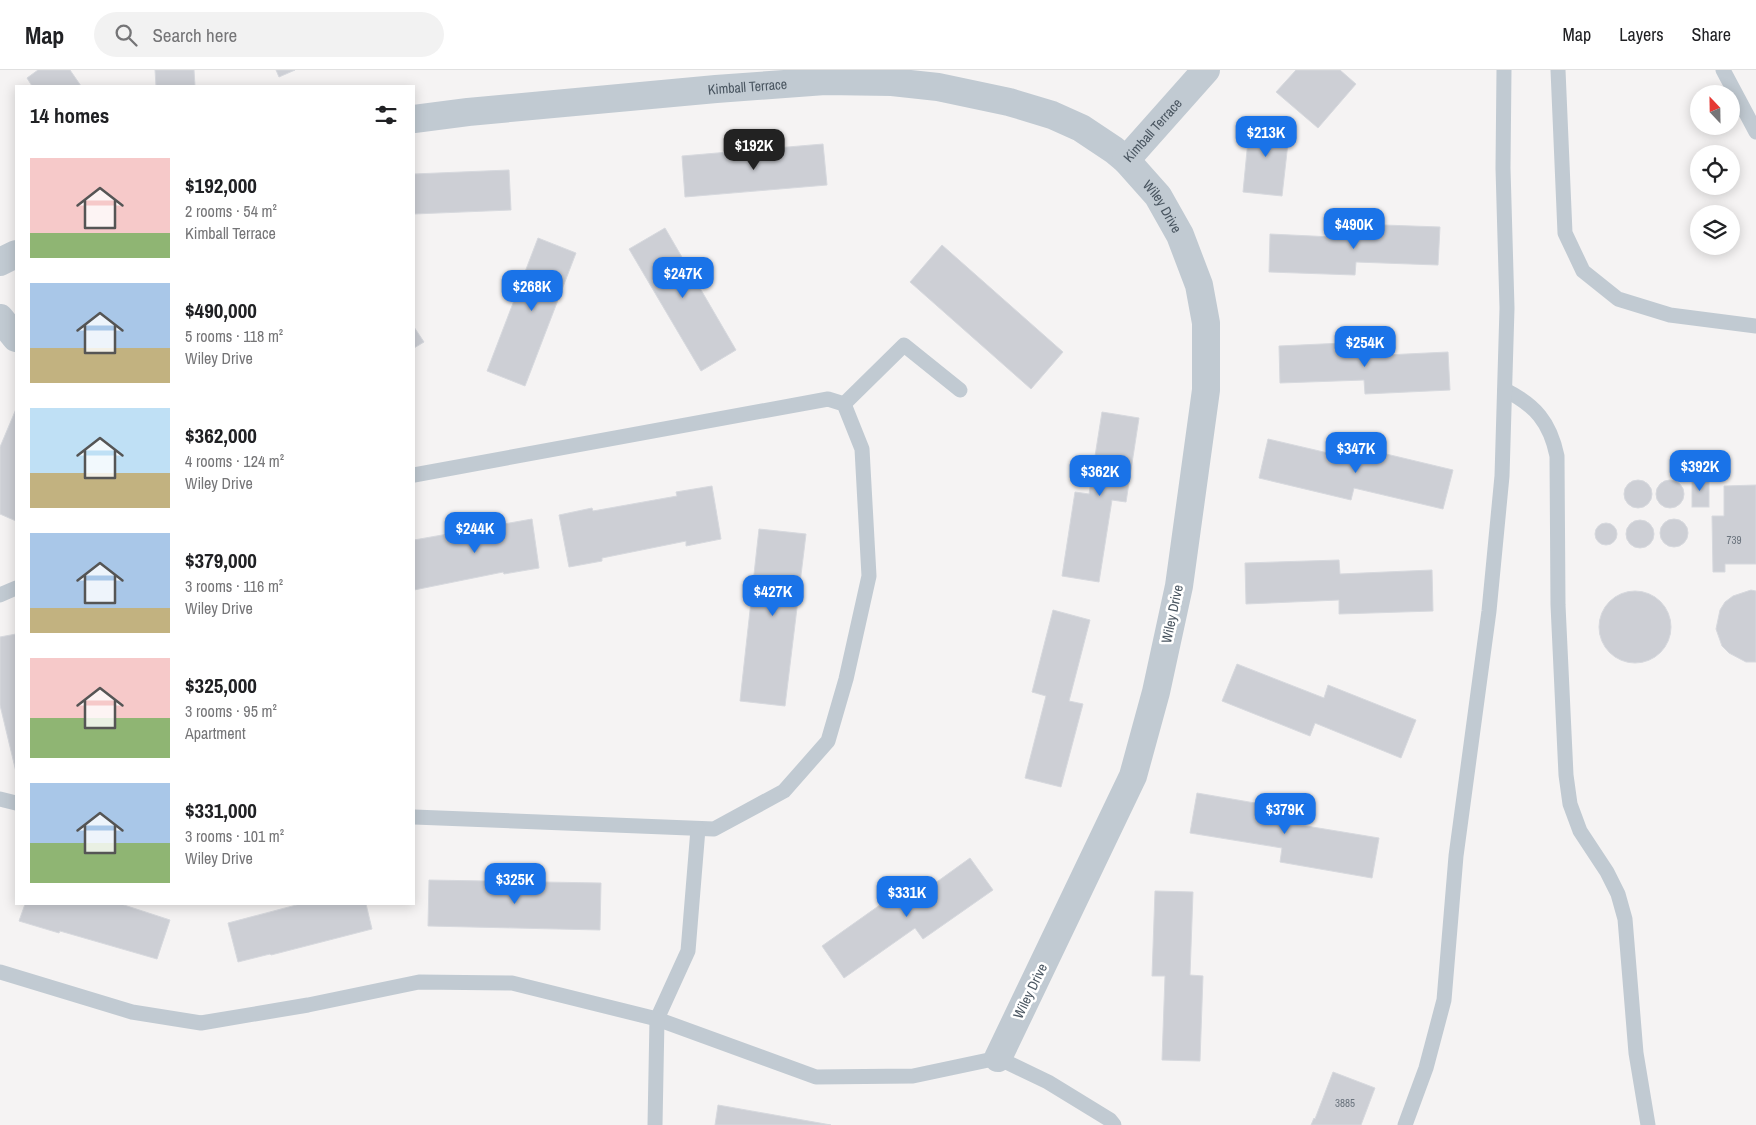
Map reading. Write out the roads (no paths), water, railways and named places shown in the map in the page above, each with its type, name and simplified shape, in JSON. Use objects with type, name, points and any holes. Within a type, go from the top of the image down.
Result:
[{"type":"street","name":"Kimball Terrace","points":[[415,119],[487,110],[725,88],[825,81],[892,82],[938,87],[1009,102],[1052,114],[1081,128],[1126,160],[1206,70]]},
{"type":"street","name":"Wiley Drive","points":[[998,1058],[1133,776],[1156,692],[1179,586],[1189,516],[1206,390],[1206,323],[1199,285],[1180,235],[1158,196],[1126,160]]},
{"type":"street","points":[[0,262],[15,254]]},
{"type":"street","points":[[0,318],[15,337]]},
{"type":"lane","points":[[1405,1125],[1426,1068],[1444,1000],[1456,856],[1489,611],[1502,476],[1507,308],[1504,70]]},
{"type":"lane","points":[[1558,70],[1565,233],[1583,271],[1618,299],[1627,302],[1670,315],[1756,326]]},
{"type":"lane","points":[[1723,70],[1756,132]]},
{"type":"lane","points":[[844,404],[904,345],[960,390]]},
{"type":"lane","points":[[1504,390],[1521,398],[1539,414],[1553,437],[1557,456],[1558,604],[1566,775],[1570,804],[1580,831],[1607,872],[1618,894],[1625,919],[1636,1053],[1648,1125]]},
{"type":"lane","points":[[415,475],[798,403],[828,399],[844,404]]},
{"type":"lane","points":[[415,817],[714,829],[784,791],[828,741],[846,679],[869,576],[862,449],[844,404]]},
{"type":"lane","points":[[0,595],[15,588]]},
{"type":"lane","points":[[0,800],[15,804]]},
{"type":"lane","points":[[655,1125],[657,1019],[688,951],[698,828]]},
{"type":"lane","points":[[0,972],[132,1012],[201,1023],[308,1005],[419,982],[512,984],[657,1019],[816,1077],[914,1076],[998,1058],[1048,1082],[1110,1120],[1114,1125]]}]
